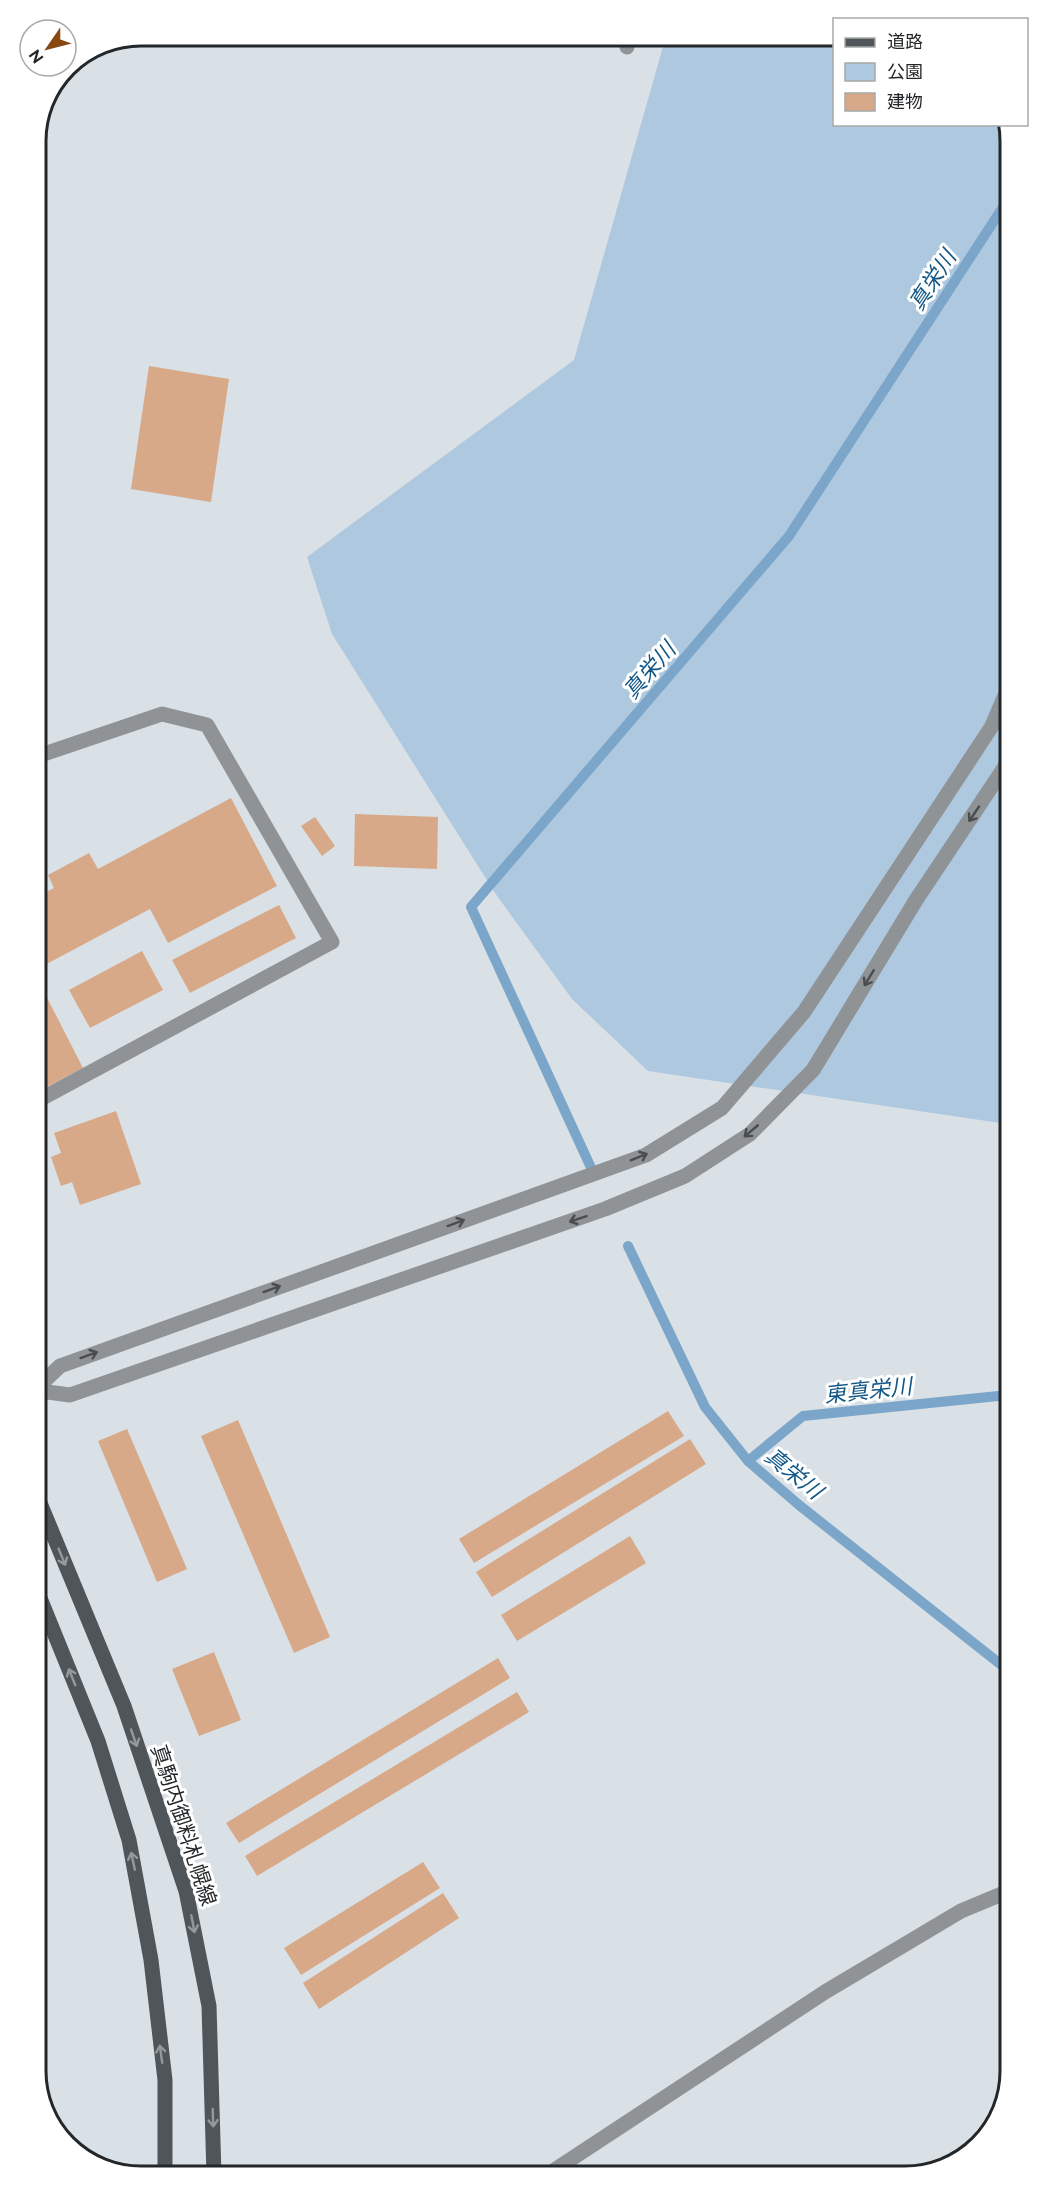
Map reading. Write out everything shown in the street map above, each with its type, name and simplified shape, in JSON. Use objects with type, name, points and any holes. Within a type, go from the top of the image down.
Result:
[{"type":"main road","name":"真駒内御料札幌線","points":[[46,1518],[123,1706],[186,1891],[209,2006],[214,2165]]},
{"type":"main road","points":[[46,1613],[98,1741],[129,1840],[151,1960],[165,2080],[165,2165]]},
{"type":"street","points":[[46,1379],[60,1366],[645,1155],[722,1108],[804,1012],[992,726],[1000,707]]},
{"type":"street","points":[[47,753],[162,714],[207,725],[332,942],[47,1096]]},
{"type":"street","points":[[46,1392],[70,1395],[605,1209],[685,1176],[750,1134],[813,1070],[916,900],[1000,774]]},
{"type":"street","points":[[560,2166],[825,1992],[961,1911],[1000,1895]]},
{"type":"green space","points":[[663,47],[833,47],[833,126],[998,126],[1000,1123],[648,1071],[572,999],[495,893],[332,634],[307,557],[574,360]]},
{"type":"building","points":[[149,366],[229,379],[211,502],[131,489]]},
{"type":"building","points":[[231,798],[277,886],[168,943],[150,909],[47,964],[47,892],[54,888],[48,875],[89,853],[98,869]]},
{"type":"building","points":[[355,814],[438,817],[437,869],[354,866]]},
{"type":"building","points":[[315,817],[335,846],[322,856],[301,826]]},
{"type":"building","points":[[279,905],[296,938],[190,993],[172,960]]},
{"type":"building","points":[[142,951],[163,990],[90,1028],[69,990]]},
{"type":"building","points":[[47,997],[83,1068],[47,1087]]},
{"type":"building","points":[[116,1111],[141,1184],[80,1205],[72,1182],[61,1186],[51,1157],[61,1153],[54,1133]]},
{"type":"building","points":[[668,1411],[684,1436],[474,1563],[459,1539]]},
{"type":"building","points":[[238,1420],[330,1637],[294,1653],[201,1436]]},
{"type":"building","points":[[127,1429],[187,1569],[157,1582],[98,1441]]},
{"type":"building","points":[[690,1439],[706,1464],[492,1597],[476,1572]]},
{"type":"building","points":[[630,1536],[646,1563],[517,1641],[501,1615]]},
{"type":"building","points":[[214,1652],[241,1720],[199,1736],[172,1669]]},
{"type":"building","points":[[498,1658],[510,1678],[239,1843],[226,1823]]},
{"type":"building","points":[[517,1692],[529,1712],[257,1876],[245,1856]]},
{"type":"building","points":[[423,1862],[440,1888],[301,1975],[284,1948]]},
{"type":"building","points":[[443,1893],[459,1918],[319,2009],[303,1983]]},
{"type":"waterway","name":"真栄川","points":[[593,1172],[471,907],[789,536],[1000,212]]},
{"type":"waterway","name":"真栄川","points":[[628,1246],[705,1407],[748,1461],[799,1505],[1000,1664]]},
{"type":"waterway","name":"東真栄川","points":[[748,1461],[803,1416],[1000,1396]]}]
